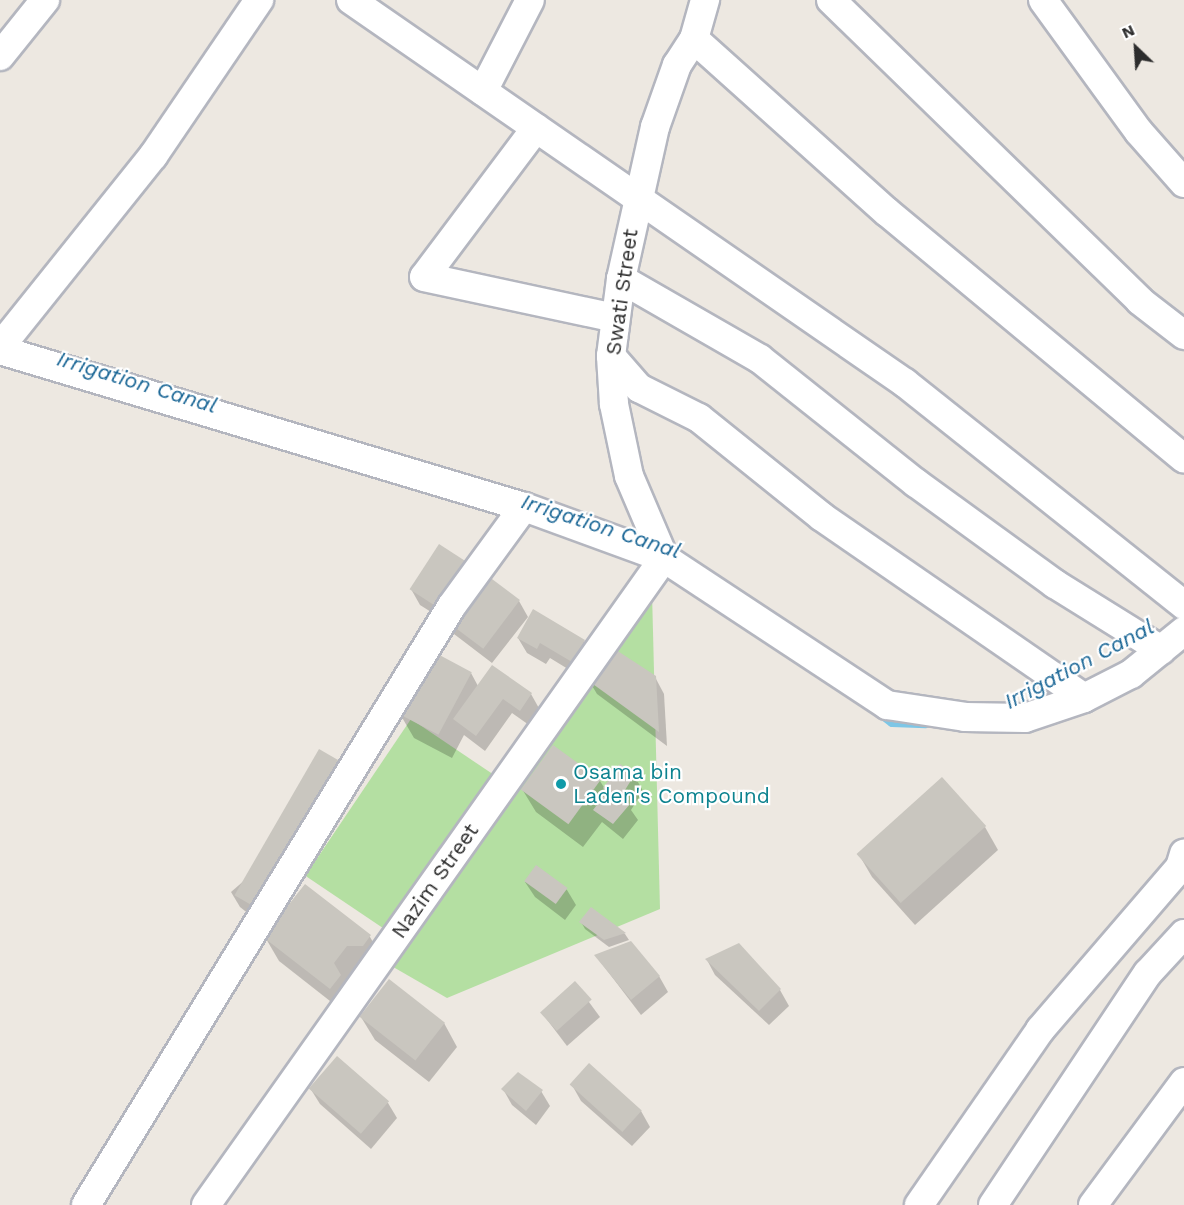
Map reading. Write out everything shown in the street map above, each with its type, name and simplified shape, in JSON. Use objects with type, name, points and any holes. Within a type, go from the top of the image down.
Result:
[{"type":"street","points":[[0,56],[45,0]]},
{"type":"street","points":[[259,0],[153,156],[0,348],[524,507],[664,558],[887,705],[965,717],[1025,718],[1084,698],[1131,674],[1184,631]]},
{"type":"street","points":[[351,0],[905,383],[1184,605]]},
{"type":"street","points":[[483,91],[530,0]]},
{"type":"street","name":"Swati Street","points":[[664,558],[629,476],[614,404],[611,356],[621,279],[637,198],[655,127],[677,65],[693,39],[705,0]]},
{"type":"street","points":[[831,0],[1140,302],[1184,335]]},
{"type":"street","points":[[1043,0],[1139,132],[1184,183]]},
{"type":"street","points":[[693,39],[887,212],[1184,459]]},
{"type":"street","points":[[536,128],[424,276],[615,318]]},
{"type":"street","points":[[621,279],[760,360],[916,483],[1055,584],[1161,650]]},
{"type":"street","points":[[611,356],[639,388],[699,418],[822,517],[1084,698]]},
{"type":"street","points":[[86,1205],[451,607],[524,507]]},
{"type":"street","name":"Nazim Street","points":[[206,1205],[664,558]]},
{"type":"street","points":[[919,1205],[1040,1030],[1180,867],[1184,854]]},
{"type":"street","points":[[993,1205],[1148,973],[1184,934]]},
{"type":"street","points":[[1093,1205],[1184,1082]]},
{"type":"green space","points":[[652,592],[660,909],[447,998],[388,964]]},
{"type":"green space","points":[[411,719],[496,777],[391,933],[305,876]]},
{"type":"building","points":[[439,544],[468,563],[439,608],[410,589]]},
{"type":"building","points":[[480,570],[520,600],[483,649],[443,619]]},
{"type":"building","points":[[533,609],[585,640],[572,662],[540,643],[537,649],[517,638]]},
{"type":"building","points":[[610,646],[656,676],[659,732],[586,679]]},
{"type":"building","points":[[432,651],[472,672],[438,735],[399,714]]},
{"type":"building","points":[[492,665],[532,693],[520,711],[503,699],[476,736],[453,719]]},
{"type":"building","name":"Osama bin Laden's Compound","points":[[553,745],[601,780],[568,824],[521,789]]},
{"type":"building","points":[[319,749],[348,766],[264,912],[234,895]]},
{"type":"building","points":[[620,764],[635,774],[620,798],[630,804],[613,824],[593,810],[607,792],[603,788]]},
{"type":"building","points":[[942,777],[986,826],[901,903],[857,854]]},
{"type":"building","points":[[536,865],[568,888],[556,904],[524,881]]},
{"type":"building","points":[[305,884],[371,935],[363,946],[347,946],[334,963],[341,975],[330,989],[263,937]]},
{"type":"building","points":[[591,907],[626,933],[604,940],[579,922]]},
{"type":"building","points":[[631,941],[660,976],[631,1000],[594,955]]},
{"type":"building","points":[[739,943],[781,989],[759,1011],[705,959]]},
{"type":"building","points":[[389,979],[445,1023],[415,1061],[359,1017]]},
{"type":"building","points":[[575,981],[592,1000],[557,1031],[540,1012]]},
{"type":"building","points":[[337,1056],[389,1101],[361,1134],[309,1088]]},
{"type":"building","points":[[589,1063],[642,1111],[622,1132],[570,1085]]},
{"type":"building","points":[[518,1072],[543,1090],[526,1111],[501,1089]]},
{"type":"waterway","name":"Irrigation Canal","points":[[879,713],[892,723],[926,724]]},
{"type":"place","name":"Osama bin Laden's Compound","points":[[561,784]]}]
